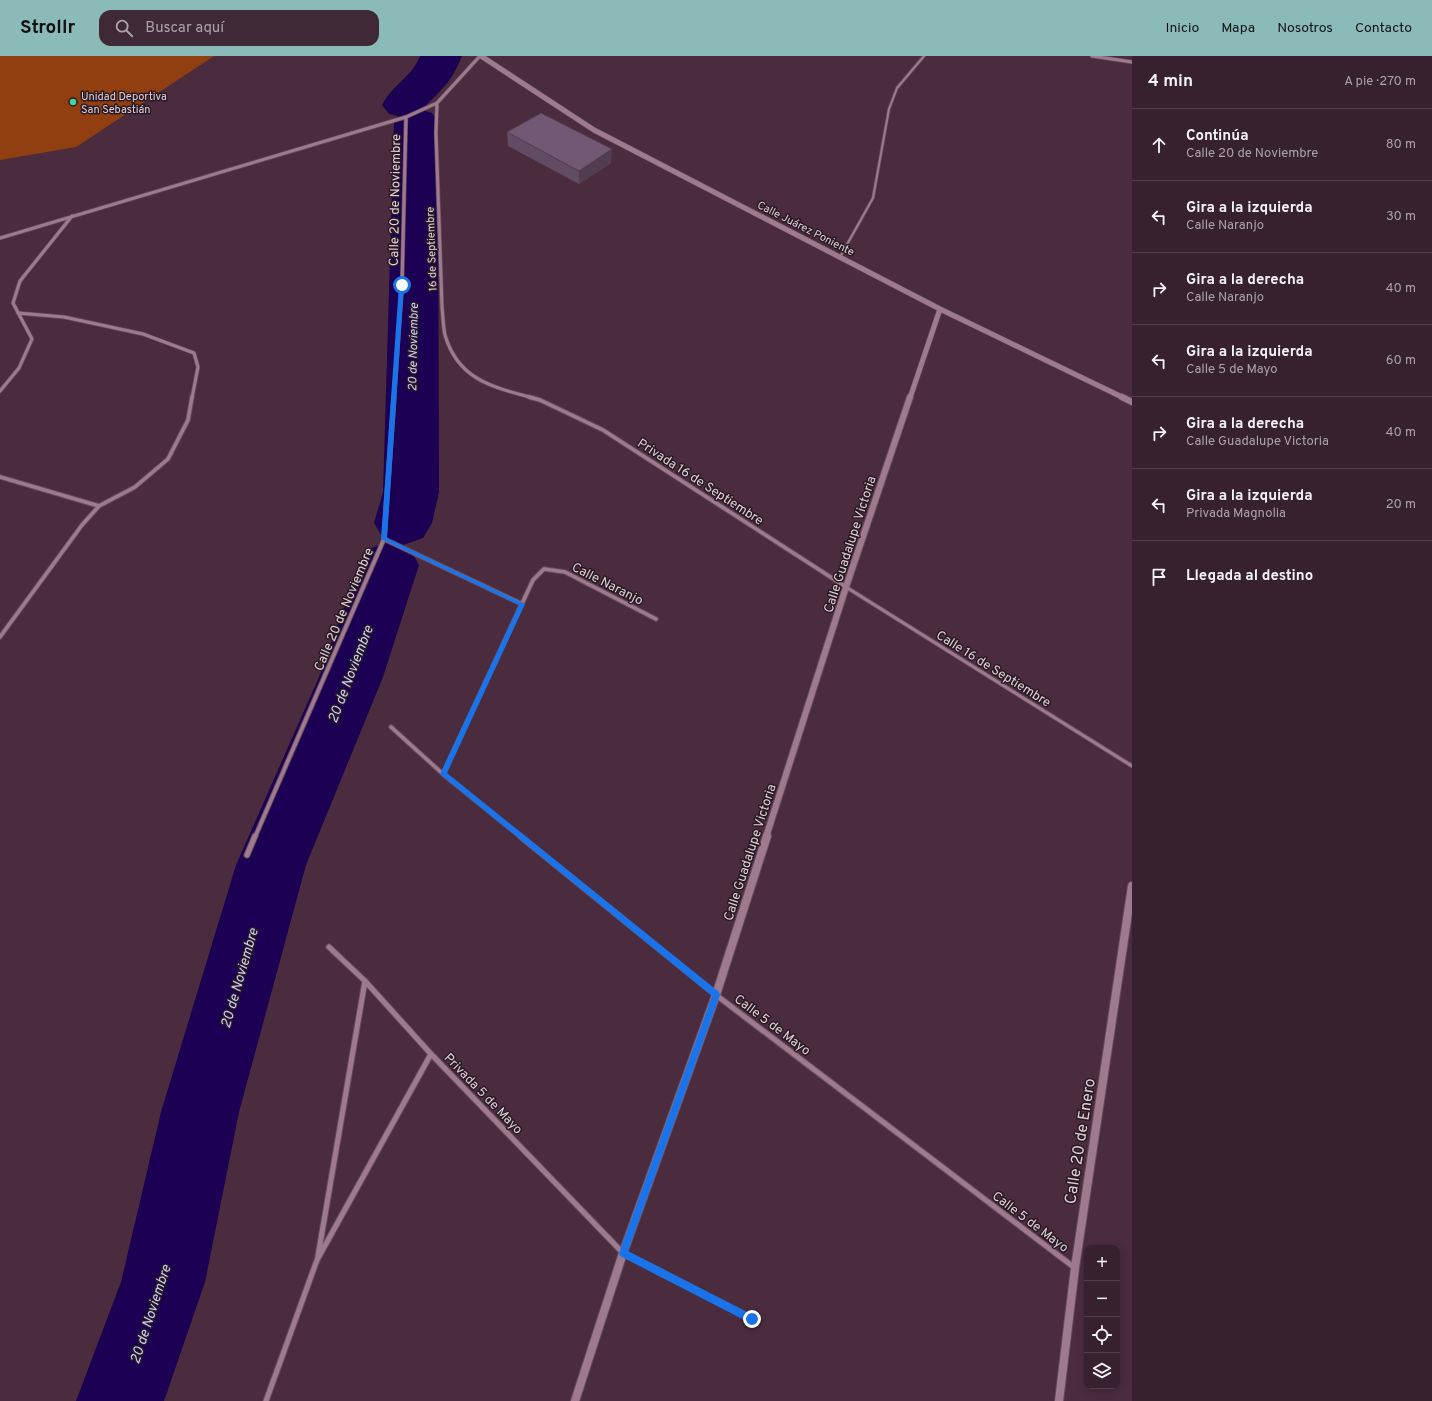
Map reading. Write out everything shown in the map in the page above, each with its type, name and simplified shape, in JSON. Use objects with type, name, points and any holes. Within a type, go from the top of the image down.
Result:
[{"type":"street","points":[[0,238],[406,117],[437,103],[480,56]]},
{"type":"street","name":"Calle Juárez Poniente","points":[[480,56],[594,130],[940,309],[1132,402]]},
{"type":"street","points":[[1092,56],[1132,62]]},
{"type":"street","name":"16 de Septiembre","points":[[437,103],[436,157],[442,307],[445,334],[453,355],[468,374],[494,386],[540,400]]},
{"type":"street","name":"Calle 20 de Noviembre","points":[[247,855],[384,539],[402,285],[406,117]]},
{"type":"street","points":[[0,391],[19,368],[32,339],[13,303],[20,281],[72,216]]},
{"type":"street","name":"Calle Guadalupe Victoria","points":[[575,1401],[623,1253],[716,995],[846,587],[940,309]]},
{"type":"street","points":[[0,637],[82,525],[99,506],[135,487],[168,459],[188,420],[198,367],[194,353],[143,334],[64,317],[18,313]]},
{"type":"street","name":"Privada 16 de Septiembre","points":[[540,400],[603,430],[846,587]]},
{"type":"street","points":[[0,477],[99,506]]},
{"type":"street","points":[[384,539],[522,604]]},
{"type":"street","name":"Calle Naranjo","points":[[443,774],[533,580],[544,569],[565,572],[656,619]]},
{"type":"street","name":"Calle 5 de Mayo","points":[[392,727],[443,774],[716,995],[1075,1268]]},
{"type":"street","name":"Calle 20 de Enero","points":[[1060,1401],[1075,1268],[1132,886]]},
{"type":"street","name":"Privada 5 de Mayo","points":[[329,947],[365,981],[431,1054],[623,1253],[752,1319]]},
{"type":"street","points":[[317,1260],[365,981]]},
{"type":"street","points":[[266,1401],[317,1260],[431,1054]]},
{"type":"lane","points":[[840,257],[873,198],[889,109],[897,88],[924,56]]},
{"type":"lane","name":"Calle 16 de Septiembre","points":[[846,587],[1132,766]]},
{"type":"shaded area","name":"Unidad Deportiva San Sebastián","points":[[0,56],[214,56],[76,147],[0,160]]},
{"type":"building","points":[[541,113],[612,149],[579,171],[507,132]]},
{"type":"waterway","name":"20 de Noviembre","points":[[404,105],[410,96],[426,82],[436,68],[441,56]]},
{"type":"waterway","name":"20 de Noviembre","points":[[403,523],[411,492],[416,122]]},
{"type":"waterway","name":"20 de Noviembre","points":[[120,1401],[163,1282],[200,1112],[271,865],[351,677],[389,565]]},
{"type":"place","name":"Unidad Deportiva San Sebastián","points":[[73,102]]},
{"type":"route","points":[[402,285],[384,539],[522,604],[443,774],[716,995],[623,1253],[752,1319]]}]
